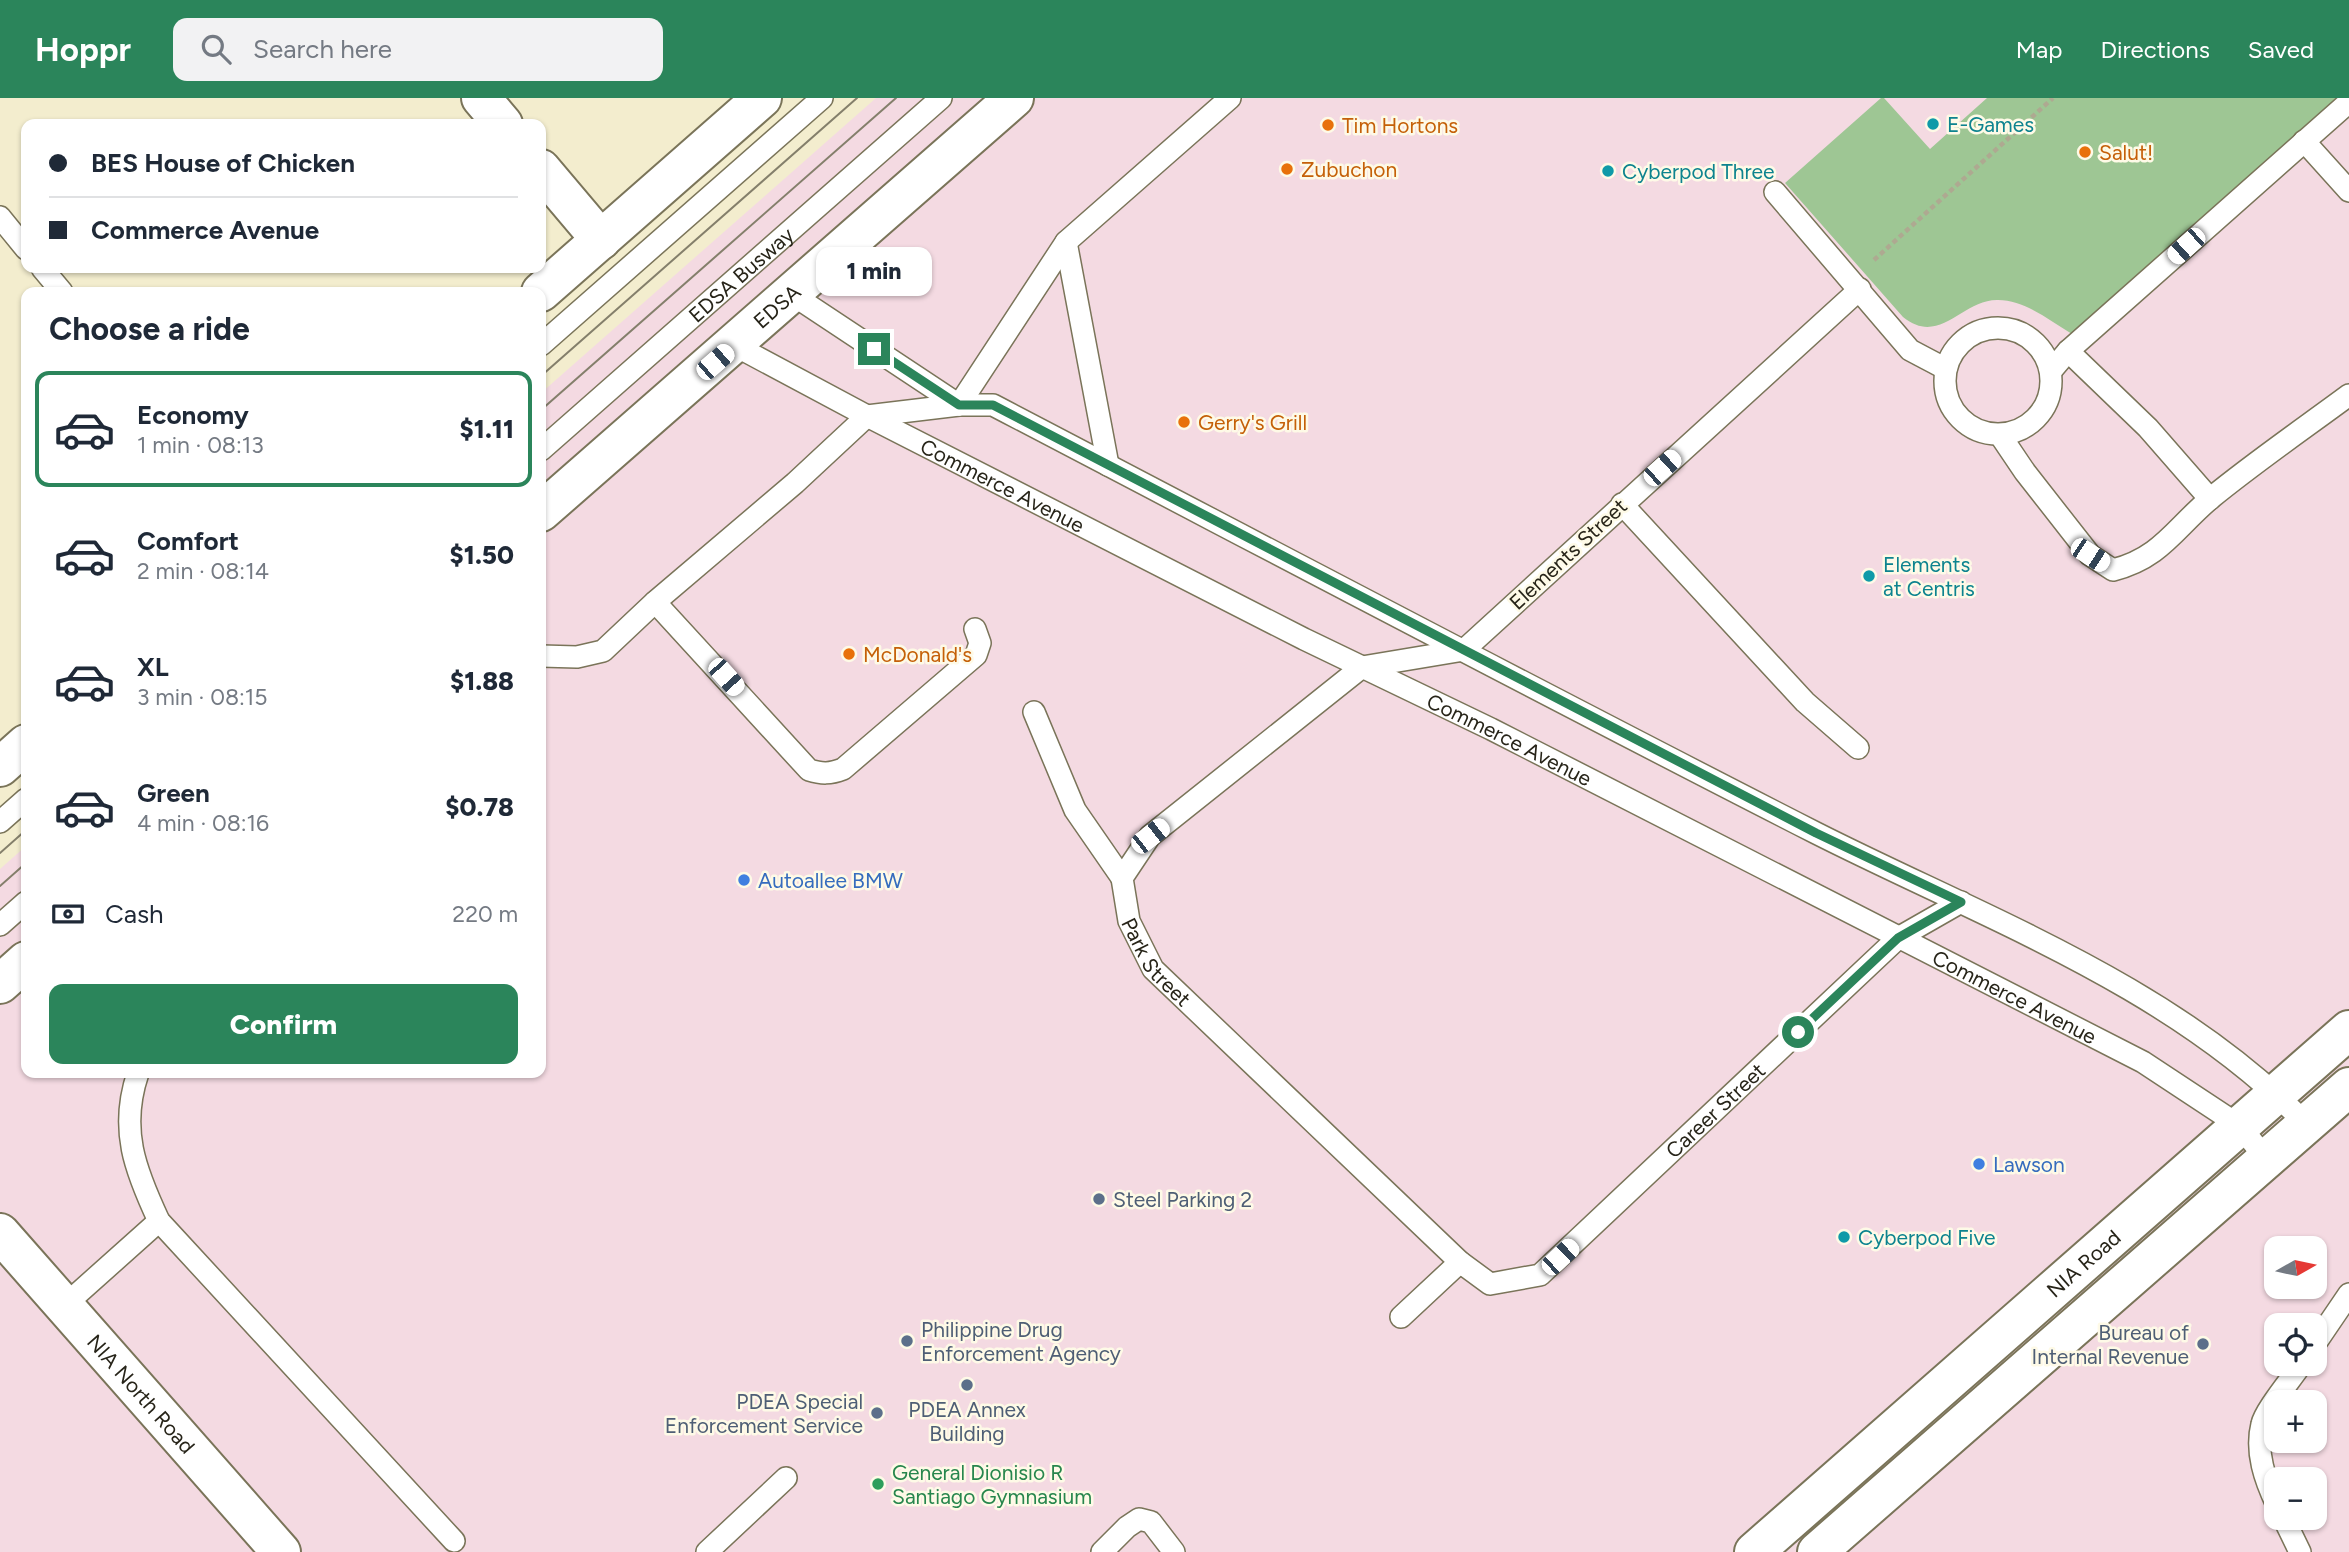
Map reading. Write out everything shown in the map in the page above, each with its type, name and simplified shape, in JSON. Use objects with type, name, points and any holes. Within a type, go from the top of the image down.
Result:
[{"type":"main road","points":[[481,98],[499,119]]},
{"type":"main road","points":[[546,288],[762,98]]},
{"type":"main road","name":"EDSA","points":[[546,508],[1014,98]]},
{"type":"main road","points":[[546,175],[601,240]]},
{"type":"main road","points":[[0,767],[21,748]]},
{"type":"main road","points":[[0,984],[21,965]]},
{"type":"main road","name":"NIA Road","points":[[1754,1552],[2349,1030]]},
{"type":"main road","name":"NIA Road","points":[[1817,1552],[2349,1087]]},
{"type":"main road","name":"NIA North Road","points":[[0,1233],[65,1305],[267,1547]]},
{"type":"lane","points":[[546,341],[822,98]]},
{"type":"lane","name":"EDSA Busway","points":[[546,446],[941,98]]},
{"type":"lane","points":[[959,405],[1066,242],[1230,98]]},
{"type":"lane","points":[[2051,371],[2068,351],[2349,102]]},
{"type":"lane","points":[[2304,141],[2349,191]]},
{"type":"lane","points":[[1775,192],[1910,349],[1946,369]]},
{"type":"lane","points":[[0,217],[21,243]]},
{"type":"lane","points":[[1066,242],[1108,465]]},
{"type":"lane","points":[[46,273],[58,287]]},
{"type":"lane","name":"Elements Street","points":[[1464,650],[1860,289]]},
{"type":"lane","points":[[790,293],[959,405]]},
{"type":"lane","points":[[2000,327],[2017,331],[2034,340],[2045,354],[2051,371],[2051,394],[2041,415],[2022,429],[2000,435],[1981,432],[1964,422],[1951,407],[1945,388],[1946,369],[1953,352],[1965,338],[1982,329],[2000,327]]},
{"type":"lane","name":"Commerce Avenue","points":[[734,345],[867,416],[1362,667],[1491,729],[2143,1062],[2240,1126],[2266,1159]]},
{"type":"lane","points":[[2068,351],[2148,428],[2210,499]]},
{"type":"lane","points":[[2000,435],[2025,472],[2090,555],[2113,570],[2134,564],[2160,548],[2210,499],[2349,395]]},
{"type":"lane","points":[[546,656],[578,657],[603,651],[655,601],[785,492],[867,416],[959,405],[993,405],[1816,833],[2043,942],[2175,1017],[2277,1094],[2306,1124]]},
{"type":"lane","points":[[1622,504],[1805,702],[1858,748]]},
{"type":"lane","points":[[655,601],[809,770],[831,774],[843,769],[976,655],[980,643],[975,629]]},
{"type":"lane","points":[[1034,712],[1075,810],[1122,878],[1150,836],[1362,667],[1464,650]]},
{"type":"lane","points":[[0,822],[21,803]]},
{"type":"lane","name":"Park Street","points":[[1122,878],[1129,921],[1153,970],[1460,1262],[1490,1284],[1540,1275]]},
{"type":"lane","name":"Career Street","points":[[1540,1275],[1898,938],[1961,902]]},
{"type":"lane","points":[[0,925],[21,906]]},
{"type":"lane","points":[[137,1078],[128,1118],[131,1152],[142,1185],[159,1221],[454,1541]]},
{"type":"lane","points":[[65,1305],[159,1221]]},
{"type":"lane","points":[[1401,1317],[1460,1262]]},
{"type":"lane","points":[[2327,1326],[2349,1294]]},
{"type":"lane","points":[[2264,1472],[2259,1455],[2262,1422],[2293,1376]]},
{"type":"lane","points":[[707,1552],[786,1478]]},
{"type":"lane","points":[[1102,1552],[1139,1519],[1151,1522],[1174,1552]]},
{"type":"lane","points":[[2289,1530],[2300,1552]]},
{"type":"path","points":[[1860,289],[1871,262],[2053,98]]},
{"type":"shaded area","points":[[876,98],[2349,98],[2349,1552],[0,1552],[0,869],[21,850],[21,1078],[546,1078],[546,389]]},
{"type":"green space","points":[[1884,98],[1930,149],[1987,98],[2338,98],[2072,334],[2027,307],[1998,300],[1973,306],[1940,325],[1916,325],[1903,317],[1785,183]]},
{"type":"tram line","points":[[546,372],[857,98]]},
{"type":"tram line","points":[[546,406],[896,98]]},
{"type":"tram line","points":[[0,853],[21,834]]},
{"type":"tram line","points":[[0,886],[21,867]]},
{"type":"place","name":"E-Games","points":[[1933,124]]},
{"type":"place","name":"Tim Hortons","points":[[1328,125]]},
{"type":"place","name":"Salut!","points":[[2085,152]]},
{"type":"place","name":"Zubuchon","points":[[1287,169]]},
{"type":"place","name":"Cyberpod Three","points":[[1608,171]]},
{"type":"place","name":"Gerry's Grill","points":[[1184,422]]},
{"type":"place","name":"Elements at Centris","points":[[1869,576]]},
{"type":"place","name":"McDonald's","points":[[849,654]]},
{"type":"place","name":"Autoallee BMW","points":[[744,880]]},
{"type":"place","name":"Lawson","points":[[1979,1164]]},
{"type":"place","name":"Steel Parking 2","points":[[1099,1199]]},
{"type":"place","name":"Cyberpod Five","points":[[1844,1237]]},
{"type":"place","name":"Philippine Drug Enforcement Agency","points":[[907,1341]]},
{"type":"place","name":"Bureau of Internal Revenue","points":[[2203,1344]]},
{"type":"place","name":"PDEA Annex Building","points":[[967,1385]]},
{"type":"place","name":"PDEA Special Enforcement Service","points":[[877,1413]]},
{"type":"place","name":"General Dionisio R Santiago Gymnasium","points":[[878,1484]]},
{"type":"route","points":[[874,349],[959,405],[993,405],[1816,833],[1961,902],[1898,938],[1798,1032]]}]
